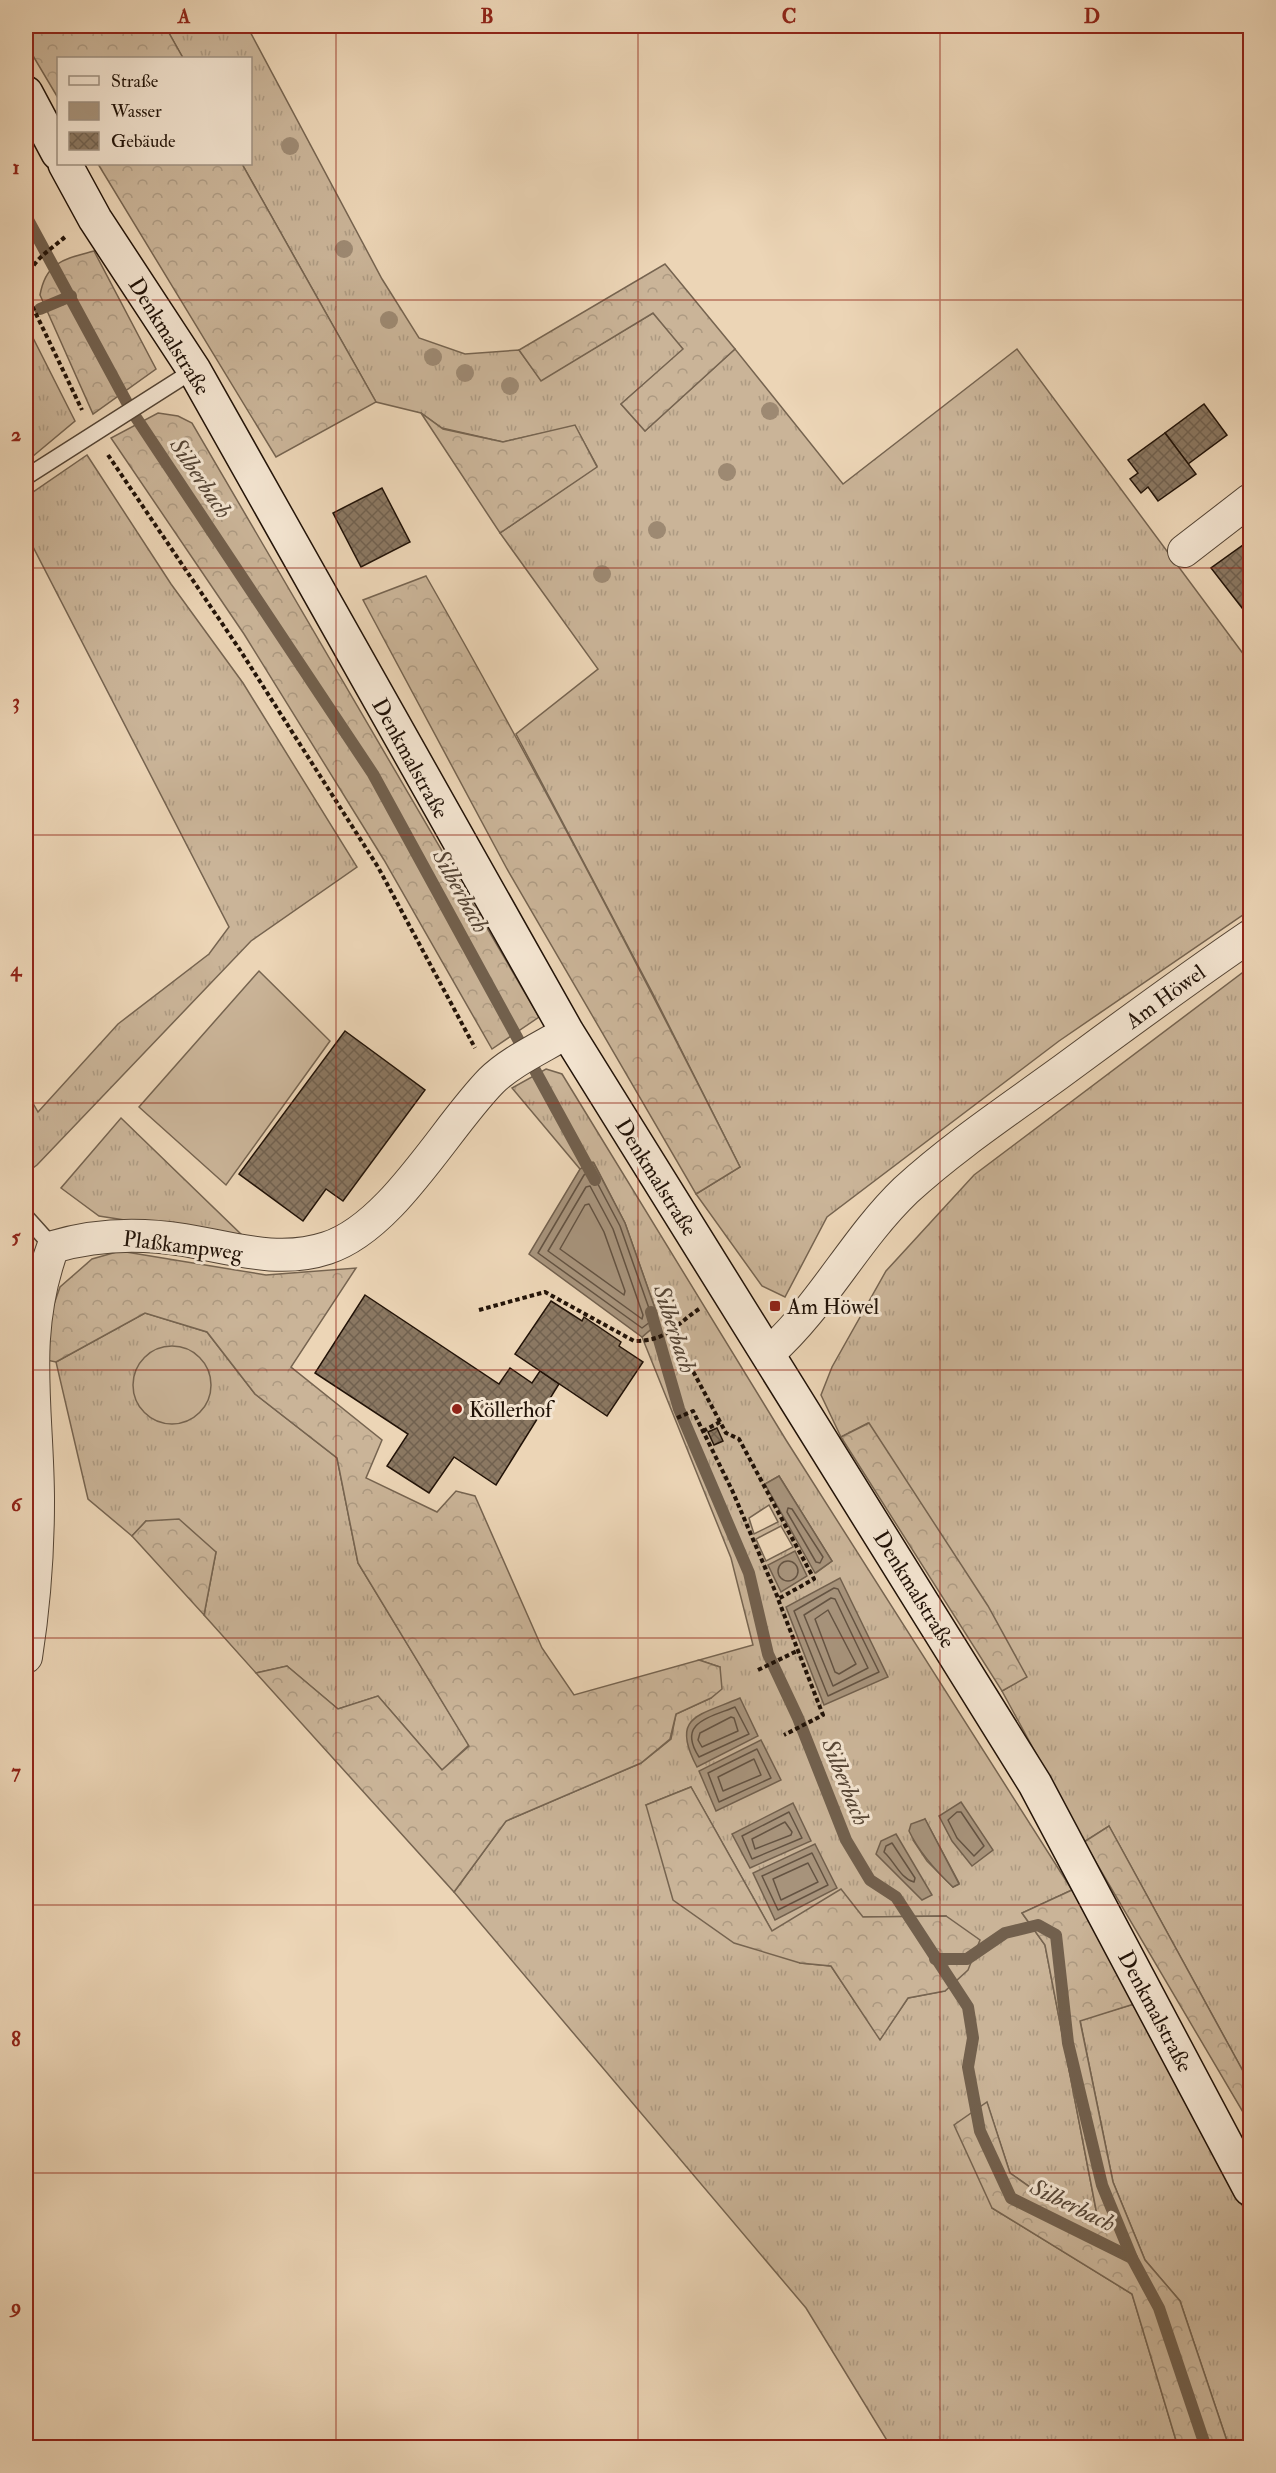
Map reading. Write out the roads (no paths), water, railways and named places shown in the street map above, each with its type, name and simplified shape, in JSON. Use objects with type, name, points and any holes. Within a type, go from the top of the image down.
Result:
[{"type":"main road","points":[[26,93],[57,151]]},
{"type":"main road","name":"Denkmalstraße","points":[[65,165],[95,219],[194,370],[557,1039],[768,1353],[1035,1784],[1251,2189]]},
{"type":"street","points":[[1184,551],[1251,500]]},
{"type":"street","name":"Am Höwel","points":[[768,1353],[795,1330],[832,1284],[869,1230],[906,1190],[972,1136],[1251,936]]},
{"type":"street","name":"Plaßkampweg","points":[[53,1247],[98,1236],[135,1235],[182,1240],[248,1253],[289,1256],[328,1248],[362,1231],[413,1177],[501,1073],[557,1039]]},
{"type":"street","points":[[26,1657],[33,1615],[38,1501],[33,1380],[34,1316],[42,1278],[53,1247]]},
{"type":"lane","points":[[26,477],[194,370]]},
{"type":"lane","points":[[26,1217],[53,1247]]},
{"type":"water","points":[[593,1162],[625,1223],[657,1314],[656,1325],[642,1337],[529,1254],[580,1169]]},
{"type":"water","points":[[779,1476],[832,1561],[815,1573],[765,1484]]},
{"type":"water","points":[[795,1551],[807,1576],[781,1592],[768,1565]]},
{"type":"water","points":[[840,1578],[888,1677],[824,1705],[786,1607]]},
{"type":"water","points":[[740,1698],[758,1736],[697,1767],[686,1737],[688,1728],[701,1714]]},
{"type":"water","points":[[761,1740],[781,1780],[716,1811],[699,1771]]},
{"type":"water","points":[[961,1802],[993,1850],[972,1866],[952,1841],[939,1816]]},
{"type":"water","points":[[793,1803],[811,1841],[750,1868],[732,1834]]},
{"type":"water","points":[[925,1819],[959,1884],[953,1887],[928,1861],[909,1831],[911,1824]]},
{"type":"water","points":[[896,1834],[932,1895],[922,1900],[876,1854],[881,1841]]},
{"type":"water","points":[[815,1844],[837,1888],[775,1920],[753,1873]]},
{"type":"waterway","name":"Silberbach","points":[[26,216],[131,410],[373,774],[595,1180]]},
{"type":"waterway","points":[[40,309],[71,296]]},
{"type":"waterway","name":"Silberbach","points":[[651,1312],[679,1409],[749,1573],[768,1654],[798,1718],[846,1840],[870,1880],[896,1897],[968,2007],[973,2038],[968,2067],[980,2131],[1011,2198],[1132,2258],[1159,2308],[1206,2448]]},
{"type":"waterway","points":[[935,1959],[967,1959],[1005,1933],[1038,1925],[1056,1935],[1068,2043],[1102,2185],[1132,2258]]},
{"type":"place","name":"Am Höwel","points":[[775,1306]]},
{"type":"place","name":"Köllerhof","points":[[457,1409]]}]
